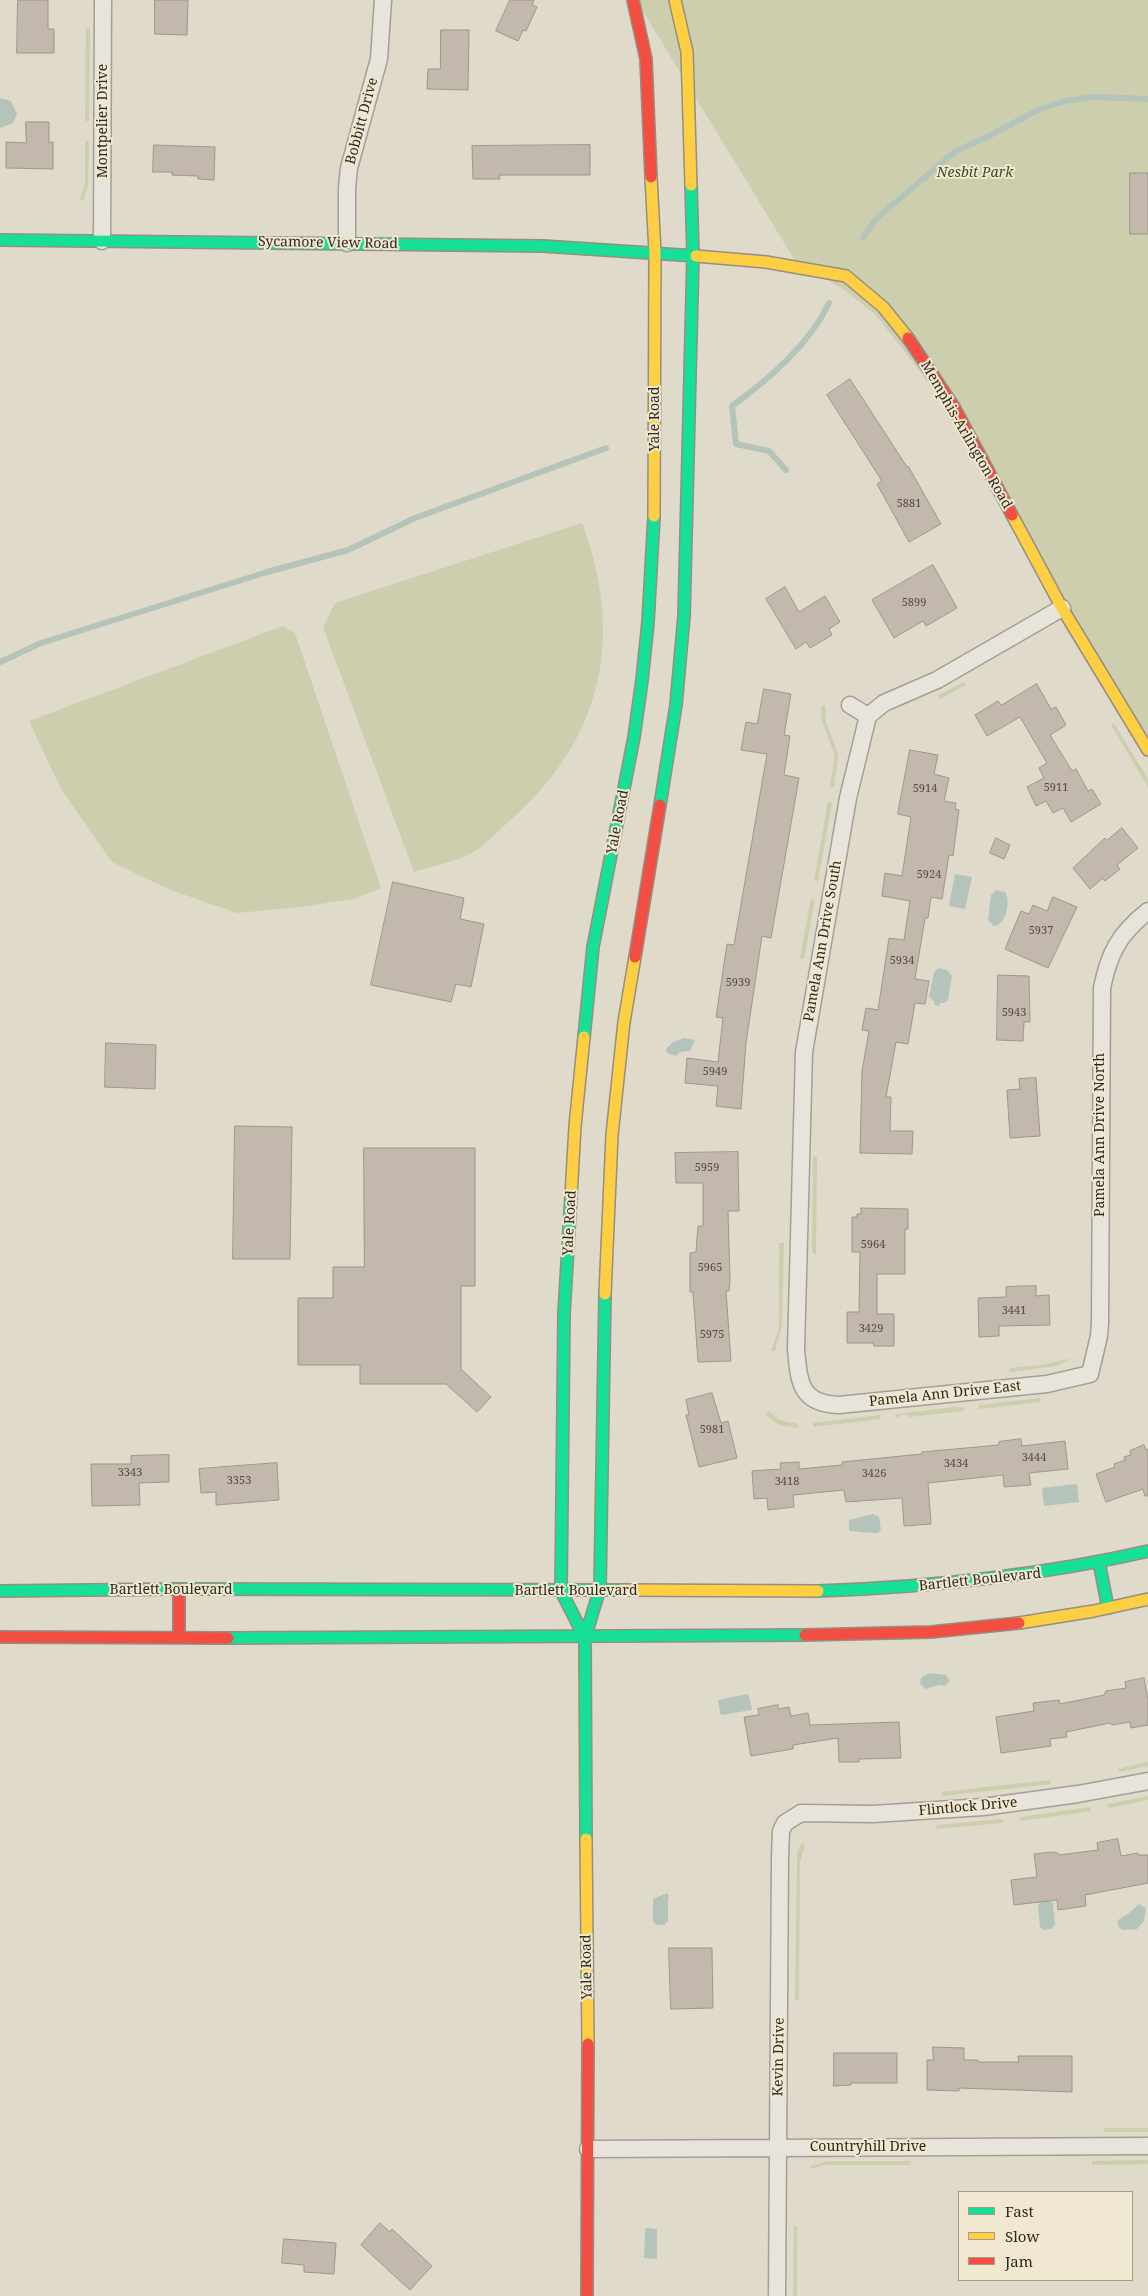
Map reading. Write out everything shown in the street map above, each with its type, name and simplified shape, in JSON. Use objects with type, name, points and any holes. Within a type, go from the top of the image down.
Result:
[{"type":"main road","name":"Yale Road","points":[[585,1638],[561,1591],[564,1314],[576,1126],[594,947],[634,736],[648,622],[654,524],[655,252],[646,59],[633,0]]},
{"type":"main road","name":"Yale Road","points":[[587,2296],[585,1638],[600,1588],[604,1306],[612,1135],[624,1022],[676,705],[684,616],[693,255],[687,52],[675,0]]},
{"type":"main road","name":"Sycamore View Road","points":[[0,240],[543,246],[655,252]]},
{"type":"main road","name":"Memphis-Arlington Road","points":[[655,252],[766,262],[846,276],[883,307],[918,351],[954,407],[1062,608],[1148,750]]},
{"type":"main road","name":"Bartlett Boulevard","points":[[0,1591],[179,1589],[561,1591],[600,1588],[634,1590],[818,1591],[925,1587],[1041,1574],[1148,1551]]},
{"type":"main road","points":[[1098,1562],[1108,1608]]},
{"type":"main road","points":[[179,1589],[179,1638]]},
{"type":"main road","points":[[0,1637],[585,1638],[931,1632],[1023,1622],[1108,1608],[1148,1599]]},
{"type":"street","name":"Montpelier Drive","points":[[102,241],[103,0]]},
{"type":"street","name":"Bobbitt Drive","points":[[347,243],[349,168],[379,59],[382,0]]},
{"type":"street","points":[[850,705],[868,716],[884,703],[937,680],[1062,608]]},
{"type":"street","name":"Pamela Ann Drive South","points":[[804,1391],[796,1348],[804,1052],[848,798],[868,716]]},
{"type":"street","name":"Pamela Ann Drive North","points":[[1090,1374],[1099,1336],[1100,1323],[1102,988],[1112,951],[1132,926],[1148,911]]},
{"type":"street","name":"Pamela Ann Drive East","points":[[804,1391],[820,1403],[840,1405],[1048,1384],[1090,1374]]},
{"type":"street","name":"Flintlock Drive","points":[[788,1820],[801,1813],[808,1812],[873,1814],[983,1807],[1078,1794],[1148,1781]]},
{"type":"street","name":"Kevin Drive","points":[[777,2296],[780,1851],[782,1831],[788,1820]]},
{"type":"street","name":"Countryhill Drive","points":[[588,2149],[1148,2146]]},
{"type":"green space","name":"Nesbit Park","points":[[636,0],[1148,0],[1148,746],[929,383],[875,314],[840,287],[818,275],[802,272]]},
{"type":"green space","points":[[86,28],[90,28],[89,121],[85,121]]},
{"type":"green space","points":[[85,141],[89,141],[88,186],[83,201],[80,199],[85,183]]},
{"type":"green space","points":[[582,523],[595,564],[602,605],[603,644],[598,681],[586,717],[569,752],[545,785],[488,841],[477,850],[465,856],[414,872],[323,627],[335,603]]},
{"type":"green space","points":[[283,626],[295,633],[381,888],[353,899],[300,907],[237,913],[168,889],[112,862],[61,789],[29,721]]},
{"type":"green space","points":[[964,682],[966,685],[940,699],[938,695]]},
{"type":"green space","points":[[821,706],[825,706],[826,722],[838,754],[834,787],[830,787],[835,756],[822,721]]},
{"type":"green space","points":[[1114,723],[1148,779],[1148,787],[1111,725]]},
{"type":"green space","points":[[828,802],[832,803],[818,881],[814,881]]},
{"type":"green space","points":[[811,899],[815,900],[804,959],[800,958]]},
{"type":"green space","points":[[813,1156],[817,1157],[816,1256],[812,1252]]},
{"type":"green space","points":[[779,1243],[784,1243],[782,1326],[775,1351],[771,1351],[779,1328]]},
{"type":"green space","points":[[1071,1358],[1057,1366],[1010,1372],[1009,1368],[1042,1365]]},
{"type":"green space","points":[[1040,1398],[1041,1402],[979,1409],[979,1405]]},
{"type":"green space","points":[[964,1407],[964,1411],[910,1417],[903,1414],[896,1418],[895,1414]]},
{"type":"green space","points":[[769,1411],[779,1420],[798,1424],[798,1428],[779,1425],[765,1414]]},
{"type":"green space","points":[[880,1415],[881,1419],[813,1427],[813,1423]]},
{"type":"green space","points":[[1148,1762],[1148,1766],[1119,1772],[1118,1769]]},
{"type":"green space","points":[[1050,1780],[1051,1784],[942,1796],[942,1792]]},
{"type":"green space","points":[[1148,1796],[1148,1800],[1109,1808],[1108,1804]]},
{"type":"green space","points":[[1091,1807],[1091,1811],[1021,1821],[1020,1817]]},
{"type":"green space","points":[[1002,1819],[1003,1823],[937,1829],[936,1825]]},
{"type":"green space","points":[[802,1843],[805,1845],[800,1862],[799,2000],[795,2000],[797,1852]]},
{"type":"green space","points":[[1104,2128],[1148,2128],[1148,2132],[1104,2132]]},
{"type":"green space","points":[[1148,2160],[1148,2164],[1092,2165],[1092,2161]]},
{"type":"green space","points":[[828,2161],[910,2161],[911,2165],[823,2165],[812,2169],[810,2166]]},
{"type":"green space","points":[[794,2226],[797,2227],[797,2296],[793,2296]]},
{"type":"shaded area","points":[[0,98],[11,101],[17,114],[13,123],[0,128]]},
{"type":"shaded area","points":[[955,874],[972,877],[965,909],[949,906]]},
{"type":"shaded area","points":[[996,890],[1005,892],[1007,906],[1002,922],[994,926],[988,920],[991,895]]},
{"type":"shaded area","points":[[939,968],[947,970],[952,976],[948,1000],[940,1003],[939,1006],[934,1005],[935,1002],[929,997],[934,972]]},
{"type":"shaded area","points":[[684,1038],[695,1040],[690,1051],[680,1052],[676,1056],[667,1053],[666,1049],[673,1042]]},
{"type":"shaded area","points":[[1077,1484],[1079,1502],[1044,1506],[1042,1488]]},
{"type":"shaded area","points":[[873,1514],[879,1517],[881,1530],[878,1533],[849,1530],[849,1520]]},
{"type":"shaded area","points":[[929,1673],[946,1675],[950,1681],[944,1686],[939,1685],[925,1689],[920,1683],[921,1678]]},
{"type":"shaded area","points":[[748,1694],[751,1710],[722,1715],[720,1713],[718,1700]]},
{"type":"shaded area","points":[[667,1893],[669,1896],[668,1921],[664,1925],[656,1925],[653,1921],[653,1899]]},
{"type":"shaded area","points":[[1048,1900],[1053,1903],[1055,1925],[1051,1929],[1044,1930],[1040,1927],[1038,1905],[1041,1901]]},
{"type":"shaded area","points":[[1139,1904],[1146,1908],[1144,1921],[1137,1929],[1122,1930],[1118,1926],[1118,1920]]},
{"type":"shaded area","points":[[645,2229],[657,2229],[657,2259],[644,2258]]},
{"type":"building","points":[[18,0],[48,0],[48,29],[54,29],[54,53],[17,53]]},
{"type":"building","points":[[155,0],[188,0],[187,35],[155,34]]},
{"type":"building","points":[[510,0],[534,0],[532,5],[537,7],[526,31],[523,30],[518,41],[496,31]]},
{"type":"building","points":[[441,30],[469,30],[468,90],[427,89],[428,69],[440,69]]},
{"type":"building","points":[[26,122],[49,122],[49,143],[53,142],[53,169],[6,168],[6,142],[26,143]]},
{"type":"building","points":[[154,145],[215,147],[214,180],[198,179],[198,176],[172,175],[172,172],[153,172]]},
{"type":"building","points":[[590,145],[590,175],[499,175],[500,179],[473,179],[472,146]]},
{"type":"building","points":[[1130,173],[1148,173],[1148,234],[1130,234]]},
{"type":"building","points":[[850,379],[908,466],[941,524],[909,542],[877,484],[882,481],[827,395]]},
{"type":"building","points":[[933,565],[957,608],[926,626],[923,621],[894,638],[872,600]]},
{"type":"building","points":[[785,587],[799,612],[825,596],[840,622],[829,629],[832,635],[810,648],[806,642],[796,649],[766,599]]},
{"type":"building","points":[[1037,684],[1051,709],[1056,707],[1066,725],[1050,735],[1072,771],[1076,769],[1088,791],[1092,789],[1101,804],[1071,822],[1063,808],[1053,813],[1046,801],[1036,806],[1027,787],[1044,778],[1039,768],[1047,763],[1020,717],[987,736],[975,715],[998,701],[1001,705]]},
{"type":"building","points":[[764,689],[791,694],[784,735],[790,736],[784,775],[799,778],[771,938],[762,936],[746,1043],[741,1109],[716,1106],[718,1086],[685,1083],[687,1058],[718,1062],[723,1018],[716,1017],[727,944],[734,945],[767,754],[741,750],[746,722],[757,724]]},
{"type":"building","points":[[910,750],[938,755],[934,774],[949,778],[944,801],[956,803],[955,809],[959,810],[953,856],[949,855],[942,899],[931,897],[928,918],[925,918],[915,979],[929,981],[925,1004],[915,1003],[908,1044],[896,1042],[886,1097],[891,1097],[890,1131],[913,1131],[912,1154],[860,1153],[862,1071],[869,1031],[862,1030],[866,1008],[878,1010],[889,938],[904,940],[910,901],[882,896],[885,873],[902,876],[911,817],[898,814]]},
{"type":"building","points":[[1122,828],[1138,848],[1117,865],[1120,869],[1105,881],[1103,878],[1090,889],[1073,868],[1105,838],[1107,840]]},
{"type":"building","points":[[996,838],[1010,845],[1004,859],[990,853]]},
{"type":"building","points":[[393,882],[464,898],[460,919],[484,924],[471,987],[456,984],[451,1002],[371,985]]},
{"type":"building","points":[[1053,897],[1077,907],[1048,968],[1005,949],[1021,911],[1029,914],[1033,905],[1047,911]]},
{"type":"building","points":[[998,975],[1029,976],[1030,1022],[1024,1022],[1023,1041],[997,1040]]},
{"type":"building","points":[[106,1043],[156,1045],[155,1089],[105,1087]]},
{"type":"building","points":[[1036,1078],[1040,1136],[1010,1138],[1007,1090],[1020,1089],[1019,1079]]},
{"type":"building","points":[[235,1126],[292,1127],[290,1259],[233,1259]]},
{"type":"building","points":[[364,1148],[475,1148],[475,1286],[461,1286],[461,1369],[491,1397],[477,1412],[446,1384],[360,1384],[360,1365],[298,1365],[298,1298],[333,1298],[333,1267],[364,1267]]},
{"type":"building","points":[[738,1152],[739,1211],[728,1211],[730,1280],[729,1291],[726,1291],[731,1361],[698,1362],[693,1292],[690,1292],[690,1253],[696,1252],[698,1226],[703,1226],[703,1183],[676,1183],[675,1153]]},
{"type":"building","points":[[861,1208],[908,1209],[908,1229],[905,1229],[905,1274],[877,1274],[877,1314],[894,1314],[894,1346],[874,1346],[873,1343],[847,1343],[847,1312],[859,1312],[860,1252],[852,1252],[852,1217],[857,1217],[857,1214],[861,1214]]},
{"type":"building","points":[[1036,1286],[1036,1296],[1049,1295],[1050,1325],[999,1326],[999,1336],[979,1337],[978,1298],[1006,1297],[1006,1287]]},
{"type":"building","points":[[712,1393],[721,1423],[728,1421],[737,1458],[699,1467],[686,1415],[689,1415],[686,1400]]},
{"type":"building","points":[[1021,1439],[1022,1446],[1065,1441],[1068,1469],[1029,1473],[1031,1485],[1004,1487],[1003,1475],[928,1483],[931,1524],[904,1526],[902,1498],[846,1502],[844,1490],[793,1495],[794,1507],[768,1510],[767,1498],[754,1499],[752,1471],[781,1469],[780,1463],[799,1462],[799,1469],[842,1465],[842,1462],[999,1445],[999,1442]]},
{"type":"building","points":[[1144,1445],[1146,1450],[1148,1449],[1148,1496],[1145,1496],[1143,1489],[1106,1502],[1096,1474],[1115,1467],[1114,1464],[1125,1460],[1124,1457],[1131,1455],[1130,1451]]},
{"type":"building","points":[[169,1455],[169,1482],[139,1483],[140,1505],[92,1506],[91,1464],[131,1464],[131,1456]]},
{"type":"building","points":[[277,1463],[279,1500],[216,1505],[216,1492],[201,1493],[199,1469]]},
{"type":"building","points":[[1144,1678],[1148,1700],[1148,1725],[1131,1728],[1130,1722],[1112,1725],[1110,1723],[1066,1732],[1067,1737],[1050,1739],[1051,1746],[1001,1753],[996,1717],[1034,1711],[1033,1703],[1059,1700],[1060,1704],[1104,1695],[1106,1691],[1126,1688],[1125,1682]]},
{"type":"building","points":[[778,1705],[778,1709],[789,1707],[791,1716],[808,1713],[810,1725],[899,1722],[901,1758],[859,1759],[859,1762],[839,1762],[838,1738],[793,1745],[793,1749],[751,1756],[744,1717],[759,1715],[758,1709]]},
{"type":"building","points":[[1118,1839],[1121,1856],[1138,1853],[1138,1855],[1148,1855],[1148,1883],[1085,1895],[1086,1906],[1058,1910],[1057,1900],[1014,1905],[1011,1880],[1037,1877],[1034,1854],[1052,1852],[1059,1855],[1098,1850],[1097,1843]]},
{"type":"building","points":[[669,1948],[712,1948],[713,2008],[671,2009]]},
{"type":"building","points":[[933,2047],[964,2048],[964,2060],[978,2060],[978,2062],[1019,2062],[1018,2056],[1072,2056],[1072,2092],[959,2088],[959,2091],[927,2090],[927,2060],[933,2060]]},
{"type":"building","points":[[834,2053],[897,2053],[897,2083],[851,2083],[851,2085],[834,2086]]},
{"type":"building","points":[[380,2223],[390,2232],[392,2229],[432,2266],[410,2290],[361,2245]]},
{"type":"building","points":[[284,2239],[336,2243],[334,2274],[304,2272],[304,2265],[282,2263]]},
{"type":"waterway","points":[[863,237],[877,218],[956,151],[1040,109],[1065,101],[1093,97],[1148,99]]},
{"type":"waterway","points":[[786,470],[769,451],[736,444],[732,406],[774,373],[787,360],[811,333],[829,303]]},
{"type":"waterway","points":[[0,662],[41,643],[267,572],[348,550],[415,518],[606,448]]},
{"type":"traffic: fast","points":[[660,805],[676,705],[684,616],[693,255],[691,185]]},
{"type":"traffic: fast","points":[[0,240],[543,246],[696,256]]},
{"type":"traffic: fast","points":[[584,1037],[593,947],[634,737],[642,680],[648,622],[654,516]]},
{"type":"traffic: fast","points":[[571,1196],[564,1313],[561,1591],[585,1638]]},
{"type":"traffic: fast","points":[[586,1839],[585,1638],[600,1588],[605,1294]]},
{"type":"traffic: fast","points":[[818,1591],[901,1587],[984,1579],[1025,1574],[1148,1551]]},
{"type":"traffic: fast","points":[[1099,1562],[1108,1608]]},
{"type":"traffic: fast","points":[[0,1591],[179,1589],[621,1590]]},
{"type":"traffic: fast","points":[[228,1638],[805,1635]]},
{"type":"traffic: slow","points":[[675,0],[687,52],[691,185]]},
{"type":"traffic: slow","points":[[651,177],[655,252],[654,516]]},
{"type":"traffic: slow","points":[[696,256],[766,262],[846,276],[883,307],[908,338]]},
{"type":"traffic: slow","points":[[1012,515],[1062,608],[1148,750]]},
{"type":"traffic: slow","points":[[605,1294],[612,1135],[624,1022],[635,957]]},
{"type":"traffic: slow","points":[[571,1196],[575,1126],[584,1037]]},
{"type":"traffic: slow","points":[[621,1590],[818,1591]]},
{"type":"traffic: slow","points":[[1019,1623],[1094,1611],[1148,1599]]},
{"type":"traffic: slow","points":[[586,1839],[588,2044]]},
{"type":"traffic: jam","points":[[633,0],[646,59],[651,177]]},
{"type":"traffic: jam","points":[[908,338],[954,407],[1012,515]]},
{"type":"traffic: jam","points":[[635,957],[660,805]]},
{"type":"traffic: jam","points":[[179,1589],[179,1638]]},
{"type":"traffic: jam","points":[[805,1635],[931,1632],[1019,1623]]},
{"type":"traffic: jam","points":[[0,1637],[228,1638]]},
{"type":"traffic: jam","points":[[587,2296],[588,2044]]}]
